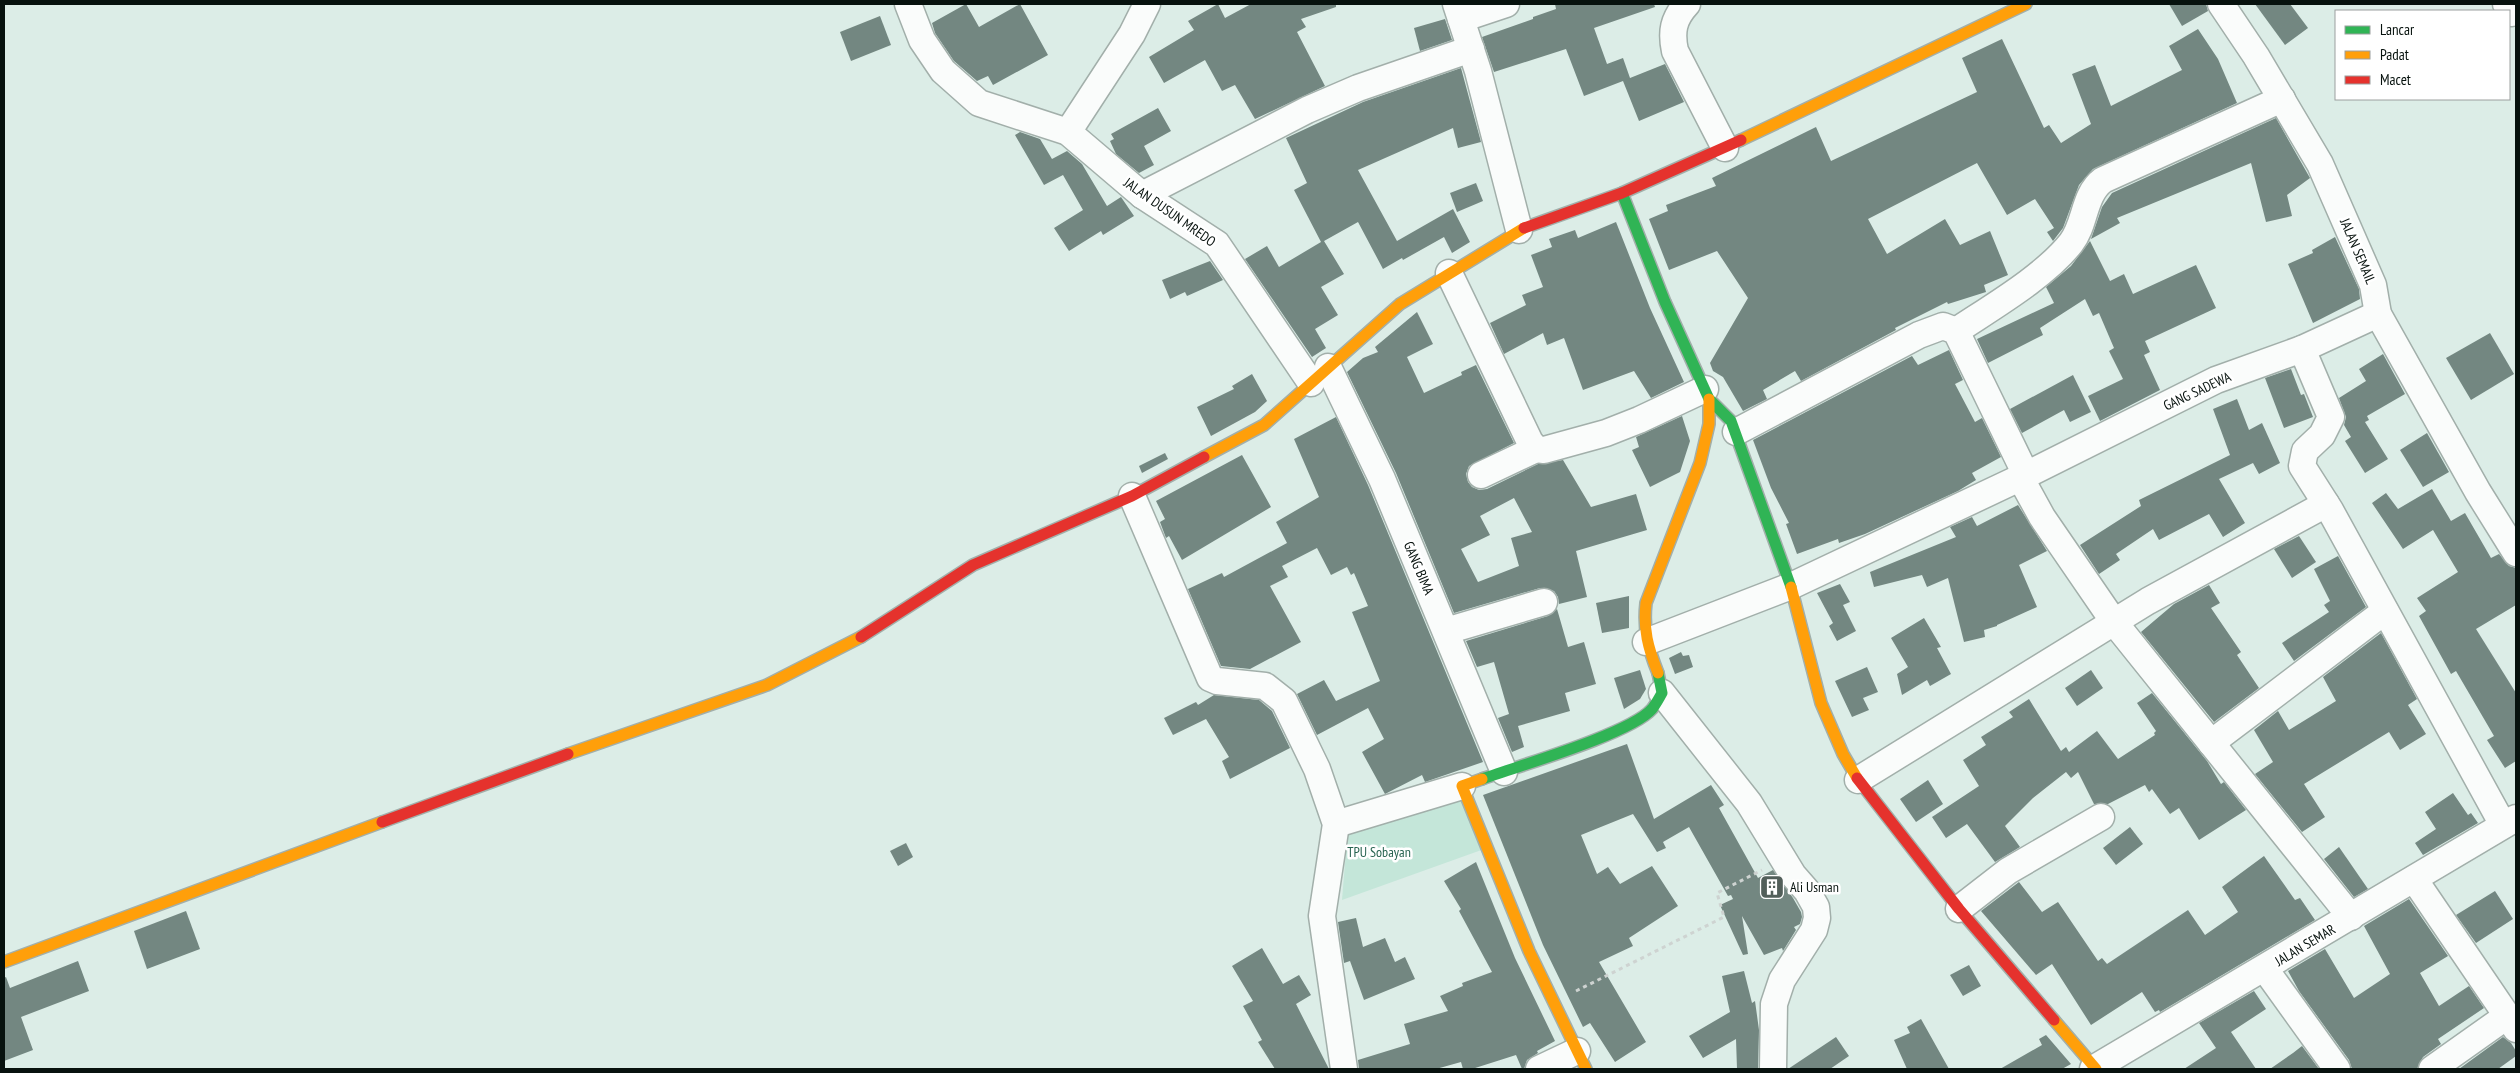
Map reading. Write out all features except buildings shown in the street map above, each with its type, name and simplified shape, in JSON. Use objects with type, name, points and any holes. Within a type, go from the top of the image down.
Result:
[{"type":"street","name":"JALAN DUSUN MREDO","points":[[908,4],[922,40],[943,71],[979,103],[1068,132],[1142,195],[1217,244],[1320,375]]},
{"type":"street","points":[[1068,132],[1132,34],[1147,4]]},
{"type":"street","points":[[1506,4],[1458,12],[1471,49],[1519,230]]},
{"type":"street","points":[[1687,4],[1678,13],[1674,23],[1672,36],[1675,51],[1725,148]]},
{"type":"street","points":[[4,962],[624,733],[767,685],[846,646],[973,565],[1132,496],[1264,425],[1400,304],[1519,230],[1622,193],[1725,148],[2026,4]]},
{"type":"street","name":"JALAN SEMAIL","points":[[2221,4],[2282,99],[2320,164],[2373,285],[2378,314],[2478,492],[2516,553]]},
{"type":"street","points":[[1142,195],[1306,110],[1358,88],[1471,49]]},
{"type":"street","points":[[1956,330],[2011,294],[2042,270],[2072,242],[2088,206],[2089,195],[2095,186],[2103,180],[2282,99]]},
{"type":"street","points":[[1622,193],[1665,302],[1710,397],[1734,426],[1740,450],[1791,586],[1821,703],[1831,729],[1858,780],[1960,909],[2094,1069]]},
{"type":"street","points":[[1450,273],[1530,442],[1536,449]]},
{"type":"street","name":"GANG SADEWA","points":[[1646,642],[1791,586],[2023,476],[2216,380],[2302,348],[2378,314]]},
{"type":"street","points":[[1734,426],[1919,334],[1943,326],[1956,330],[2042,517],[2114,622],[2351,917]]},
{"type":"street","points":[[2302,348],[2331,417],[2322,435],[2305,451],[2302,466],[2326,504],[2385,611],[2509,821]]},
{"type":"street","name":"GANG BIMA","points":[[1320,375],[1382,478],[1504,772]]},
{"type":"street","points":[[1481,475],[1536,449],[1544,450],[1606,433],[1710,397]]},
{"type":"street","points":[[1710,397],[1707,440],[1700,463],[1646,603],[1644,621],[1646,642],[1659,671],[1662,692],[1749,803],[1793,875],[1807,891],[1816,908],[1817,918],[1814,930],[1782,980],[1774,1004],[1773,1069]]},
{"type":"street","points":[[1132,496],[1206,673],[1210,678],[1217,681],[1265,686],[1284,701],[1317,769],[1336,824],[1322,916],[1344,1069]]},
{"type":"street","points":[[1858,780],[2170,588],[2326,504]]},
{"type":"street","points":[[1446,631],[1544,602]]},
{"type":"street","points":[[2212,743],[2385,611]]},
{"type":"street","points":[[1336,824],[1504,772],[1631,723],[1651,710],[1662,692]]},
{"type":"street","points":[[1462,786],[1553,1002],[1582,1060],[1539,1069]]},
{"type":"street","points":[[1960,909],[2008,871],[2101,817]]},
{"type":"street","name":"JALAN SEMAR","points":[[2094,1069],[2265,969],[2509,821]]},
{"type":"street","points":[[2414,879],[2512,1023],[2432,1069]]},
{"type":"street","points":[[2265,969],[2337,1069]]},
{"type":"path","points":[[1553,1002],[1724,917],[1717,893],[1784,859]]},
{"type":"green space","name":"TPU Sobayan","points":[[1459,792],[1487,848],[1342,900],[1348,827]]},
{"type":"traffic: fast","points":[[1622,193],[1665,302],[1709,399],[1731,421],[1791,587]]},
{"type":"traffic: fast","points":[[1482,779],[1598,739],[1640,719],[1652,709],[1662,693],[1658,673]]},
{"type":"traffic: slow","points":[[1741,140],[2026,4]]},
{"type":"traffic: slow","points":[[1204,457],[1264,425],[1400,304],[1524,228]]},
{"type":"traffic: slow","points":[[1658,673],[1647,638],[1645,621],[1646,603],[1700,463],[1709,424],[1709,399]]},
{"type":"traffic: slow","points":[[1791,587],[1821,703],[1843,754],[1857,778]]},
{"type":"traffic: slow","points":[[568,754],[767,685],[861,637]]},
{"type":"traffic: slow","points":[[1482,779],[1462,786],[1529,951],[1586,1069]]},
{"type":"traffic: slow","points":[[4,962],[382,822]]},
{"type":"traffic: slow","points":[[2054,1020],[2096,1069]]},
{"type":"traffic: jam","points":[[1524,228],[1622,193],[1741,140]]},
{"type":"traffic: jam","points":[[861,637],[973,565],[1132,496],[1204,457]]},
{"type":"traffic: jam","points":[[382,822],[568,754]]},
{"type":"traffic: jam","points":[[1857,778],[1959,909],[2054,1020]]},
{"type":"place","name":"Ali Usman","points":[[1772,887]]}]
